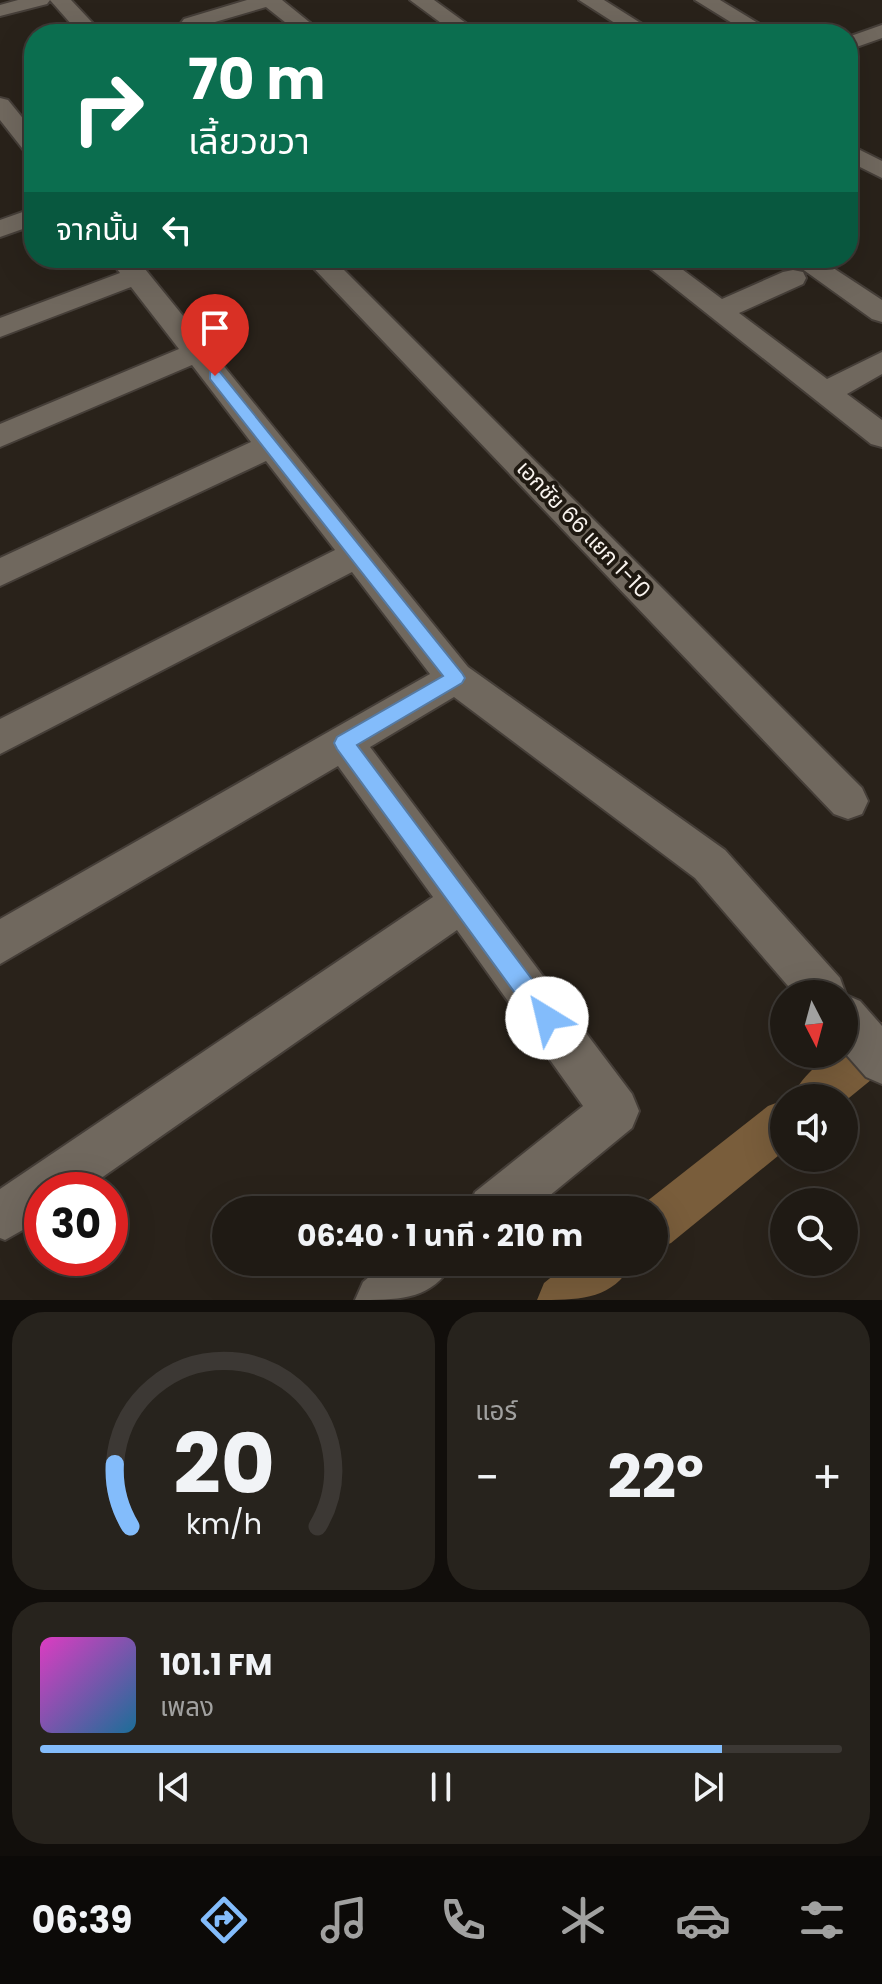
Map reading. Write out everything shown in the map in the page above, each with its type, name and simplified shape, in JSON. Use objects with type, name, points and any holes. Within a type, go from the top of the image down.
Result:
[{"type":"street","points":[[60,0],[83,24]]},
{"type":"street","points":[[191,23],[269,0],[300,24]]},
{"type":"street","points":[[420,0],[455,24]]},
{"type":"street","points":[[589,0],[630,24]]},
{"type":"street","points":[[705,0],[747,24]]},
{"type":"street","points":[[3,11],[38,1],[57,23]]},
{"type":"street","points":[[858,41],[880,33]]},
{"type":"street","points":[[0,105],[24,135]]},
{"type":"street","points":[[858,157],[882,171]]},
{"type":"street","points":[[0,229],[24,220]]},
{"type":"street","points":[[0,328],[127,268]]},
{"type":"street","points":[[130,268],[455,678],[710,864],[812,980]]},
{"type":"street","name":"เอกชัย 66 แยก 1-10","points":[[327,268],[848,801]]},
{"type":"street","points":[[663,268],[882,436]]},
{"type":"street","points":[[719,311],[796,268],[882,313]]},
{"type":"street","points":[[0,436],[197,352]]},
{"type":"street","points":[[826,392],[882,362]]},
{"type":"street","points":[[0,573],[271,446]]},
{"type":"street","points":[[0,737],[357,554]]},
{"type":"street","points":[[0,943],[455,678]]},
{"type":"street","points":[[344,743],[615,1111],[510,1196]]},
{"type":"street","points":[[5,1215],[462,902]]},
{"type":"street","points":[[858,1033],[882,1061]]},
{"type":"street","points":[[381,1300],[411,1276]]},
{"type":"waterway","points":[[832,1084],[882,1044]]},
{"type":"waterway","points":[[668,1215],[770,1133]]},
{"type":"waterway","points":[[561,1300],[591,1276]]},
{"type":"route","points":[[215,376],[455,678],[344,743],[547,1018]]}]
